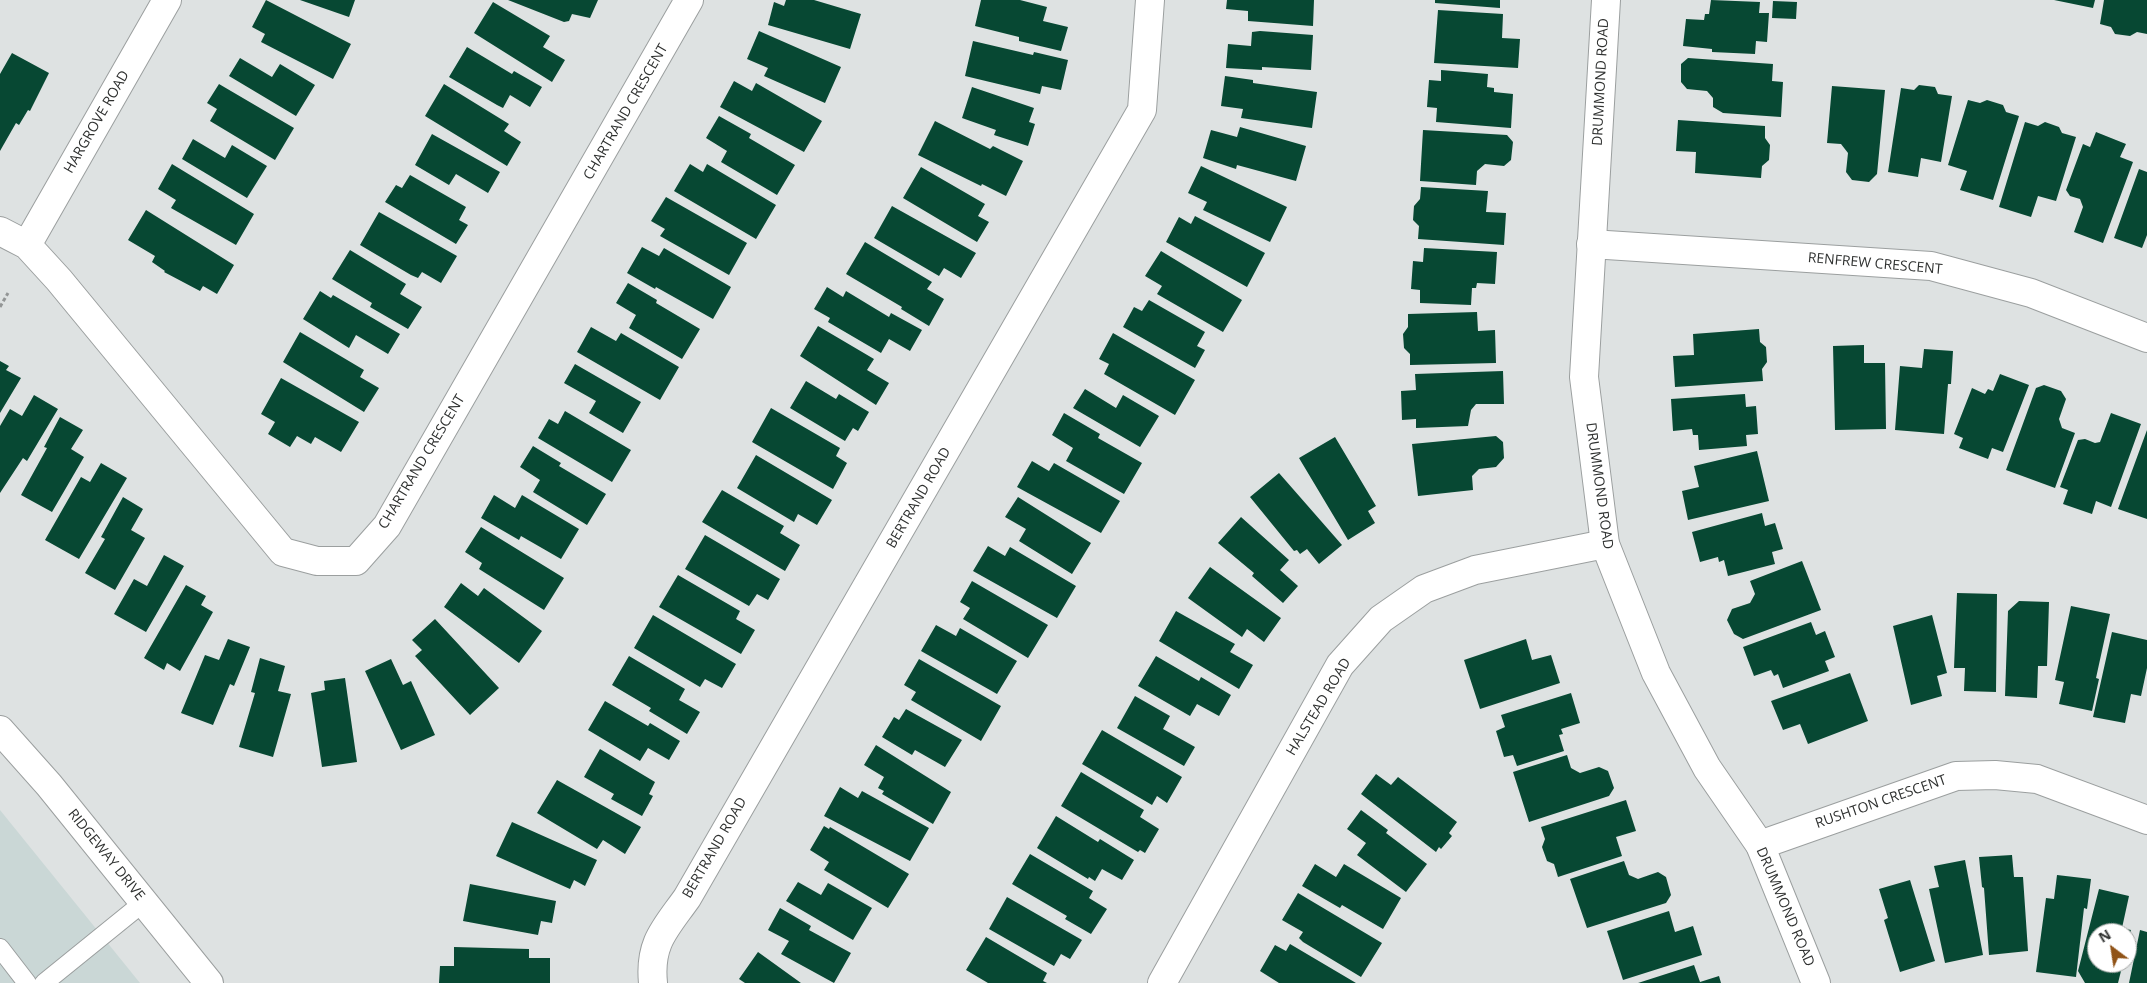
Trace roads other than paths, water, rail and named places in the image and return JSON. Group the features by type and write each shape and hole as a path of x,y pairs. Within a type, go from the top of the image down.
{"street":[{"name":"HARGROVE ROAD","path":"27,245 167,0"},
{"name":"CHARTRAND CRESCENT","path":"0,231 27,245 283,552 317,561 356,561 386,526 689,0"},
{"name":"BERTRAND ROAD","path":"653,983 651,963 659,937 687,898 1142,110 1150,0"},
{"name":"DRUMMOND ROAD","path":"1606,0 1584,378 1605,544 1656,673 1707,768 1760,844 1816,983"},
{"name":"RENFREW CRESCENT","path":"1591,244 1931,266 2031,293 2147,338"},
{"name":"HALSTEAD ROAD","path":"1162,983 1340,666 1381,619 1424,589 1475,570 1605,544"},
{"name":"RIDGEWAY DRIVE","path":"0,730 49,785 209,983"},
{"name":"RUSHTON CRESCENT","path":"1760,844 1956,776 1995,775 2037,779 2147,820"}],"lane":[{"path":"44,983 144,902"},
{"path":"0,948 27,983"}]}
